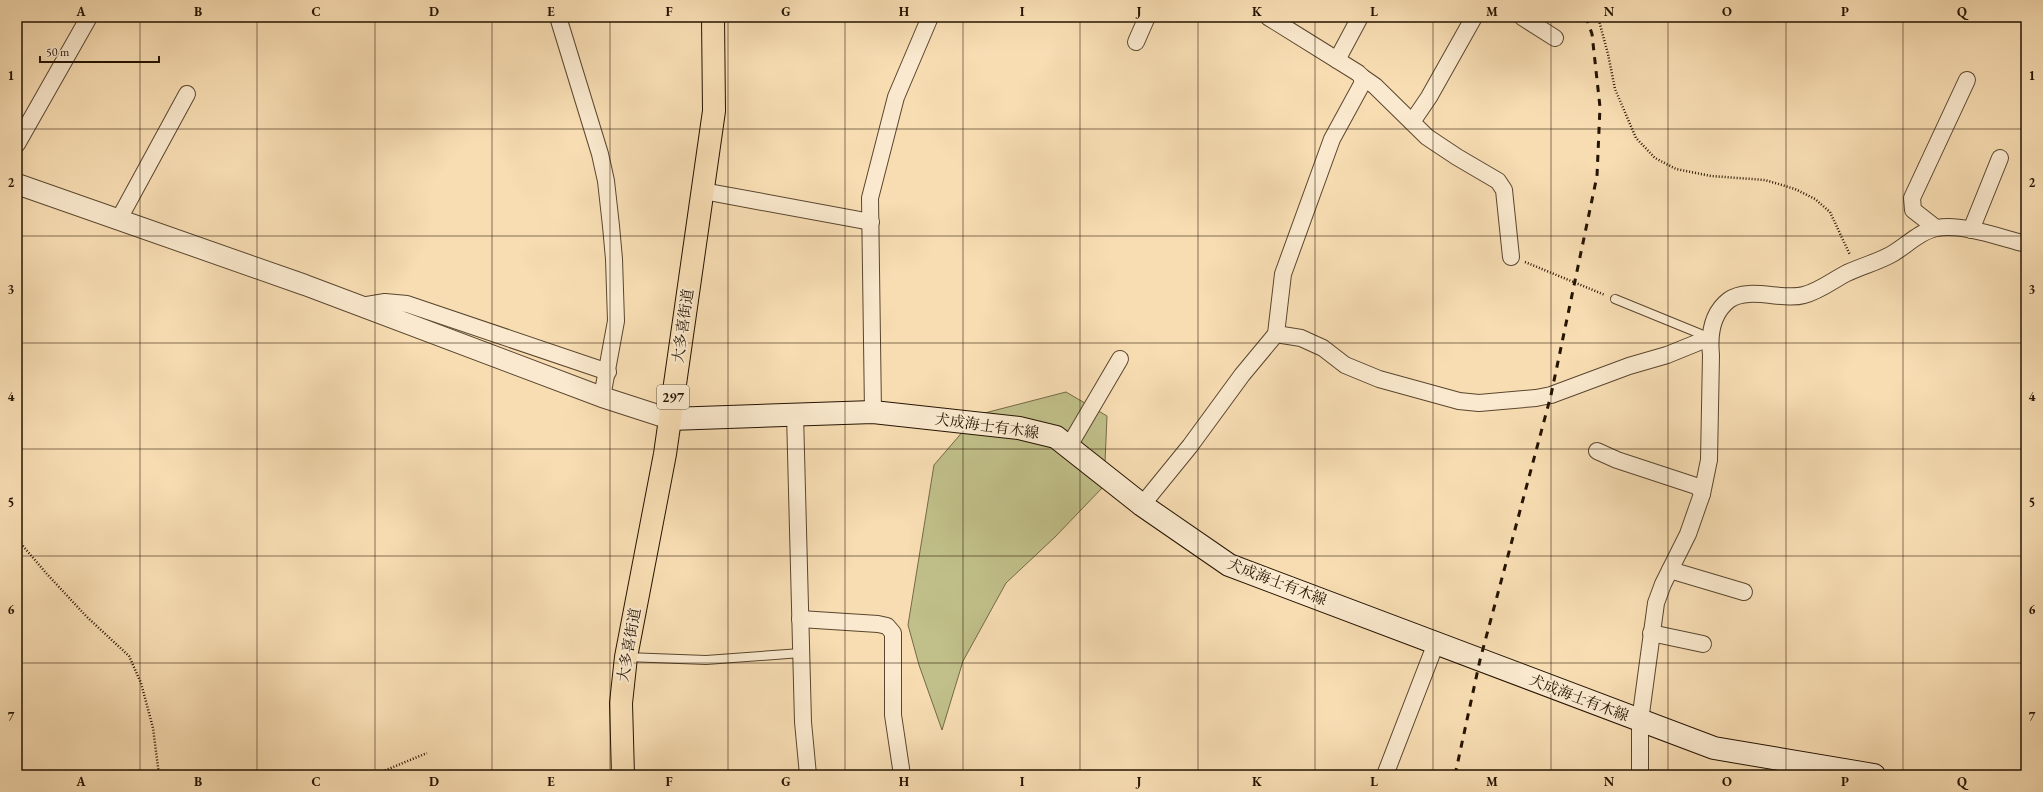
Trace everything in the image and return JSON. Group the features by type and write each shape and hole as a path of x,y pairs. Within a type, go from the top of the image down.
{"highway":[{"name":"大多喜街道","path":"623,775 621,703 626,657 659,488 714,111 714,17"}],"main road":[{"name":"犬成海士有木線","path":"670,419 873,412 1019,428 1056,437 1142,505 1229,565 1271,582 1357,612 1714,748 1874,775"}],"street":[{"path":"17,144 89,17"},
{"path":"558,17 600,154 606,182 614,259 616,321 608,372 602,397"},
{"path":"873,412 870,198 896,97 930,17"},
{"path":"1136,42 1147,17"},
{"path":"1268,17 1337,60 1375,86 1427,137 1498,181 1504,190 1511,257"},
{"path":"1337,60 1360,17"},
{"path":"1412,122 1429,97 1474,17"},
{"path":"1522,17 1555,38"},
{"path":"1142,505 1190,446 1242,375 1276,334 1283,274 1332,139 1357,95 1362,84 1362,77"},
{"path":"1936,228 1913,210 1912,198 1967,80"},
{"path":"119,220 187,94"},
{"path":"1971,230 2000,158"},
{"path":"17,184 361,306 602,397 670,419"},
{"path":"703,191 871,222"},
{"path":"1640,775 1640,721 1656,603 1688,534 1702,494 1709,460 1711,355 1709,338 1714,321 1724,306 1730,299 1755,294 1805,295 1857,269 1892,254 1924,233 1936,228 1971,230 2026,244"},
{"path":"361,306 385,302 407,304 608,372"},
{"path":"1276,334 1301,338 1323,348 1346,365 1378,379 1459,401 1479,403 1536,398 1552,395 1629,366 1667,355 1709,338"},
{"path":"1069,446 1120,359"},
{"path":"795,414 803,722 808,775"},
{"path":"1597,451 1617,460 1696,486 1701,490 1702,494"},
{"path":"1670,570 1744,592"},
{"path":"800,619 878,624 887,626 893,633 893,715 902,775"},
{"path":"1651,633 1703,644"},
{"path":"1385,775 1436,642"}],"lane":[{"path":"1614,299 1709,338"},
{"path":"626,657 706,660 801,653"}],"path":[{"path":"1598,17 1608,54 1614,89 1636,138 1655,158 1676,169 1711,176 1765,180 1795,189 1815,199 1830,212 1857,269"},
{"path":"1511,257 1614,299"},
{"path":"17,539 46,574 129,656 141,682 151,720 159,775"},
{"path":"374,775 427,753"}],"shaded area":[{"path":"1066,392 1107,416 1104,486 1055,537 1006,583 963,661 942,730 919,665 908,625 934,465 977,415"}],"railway":[{"path":"1455,775 1480,660 1551,395 1597,176 1600,107 1592,34 1586,17"}]}
